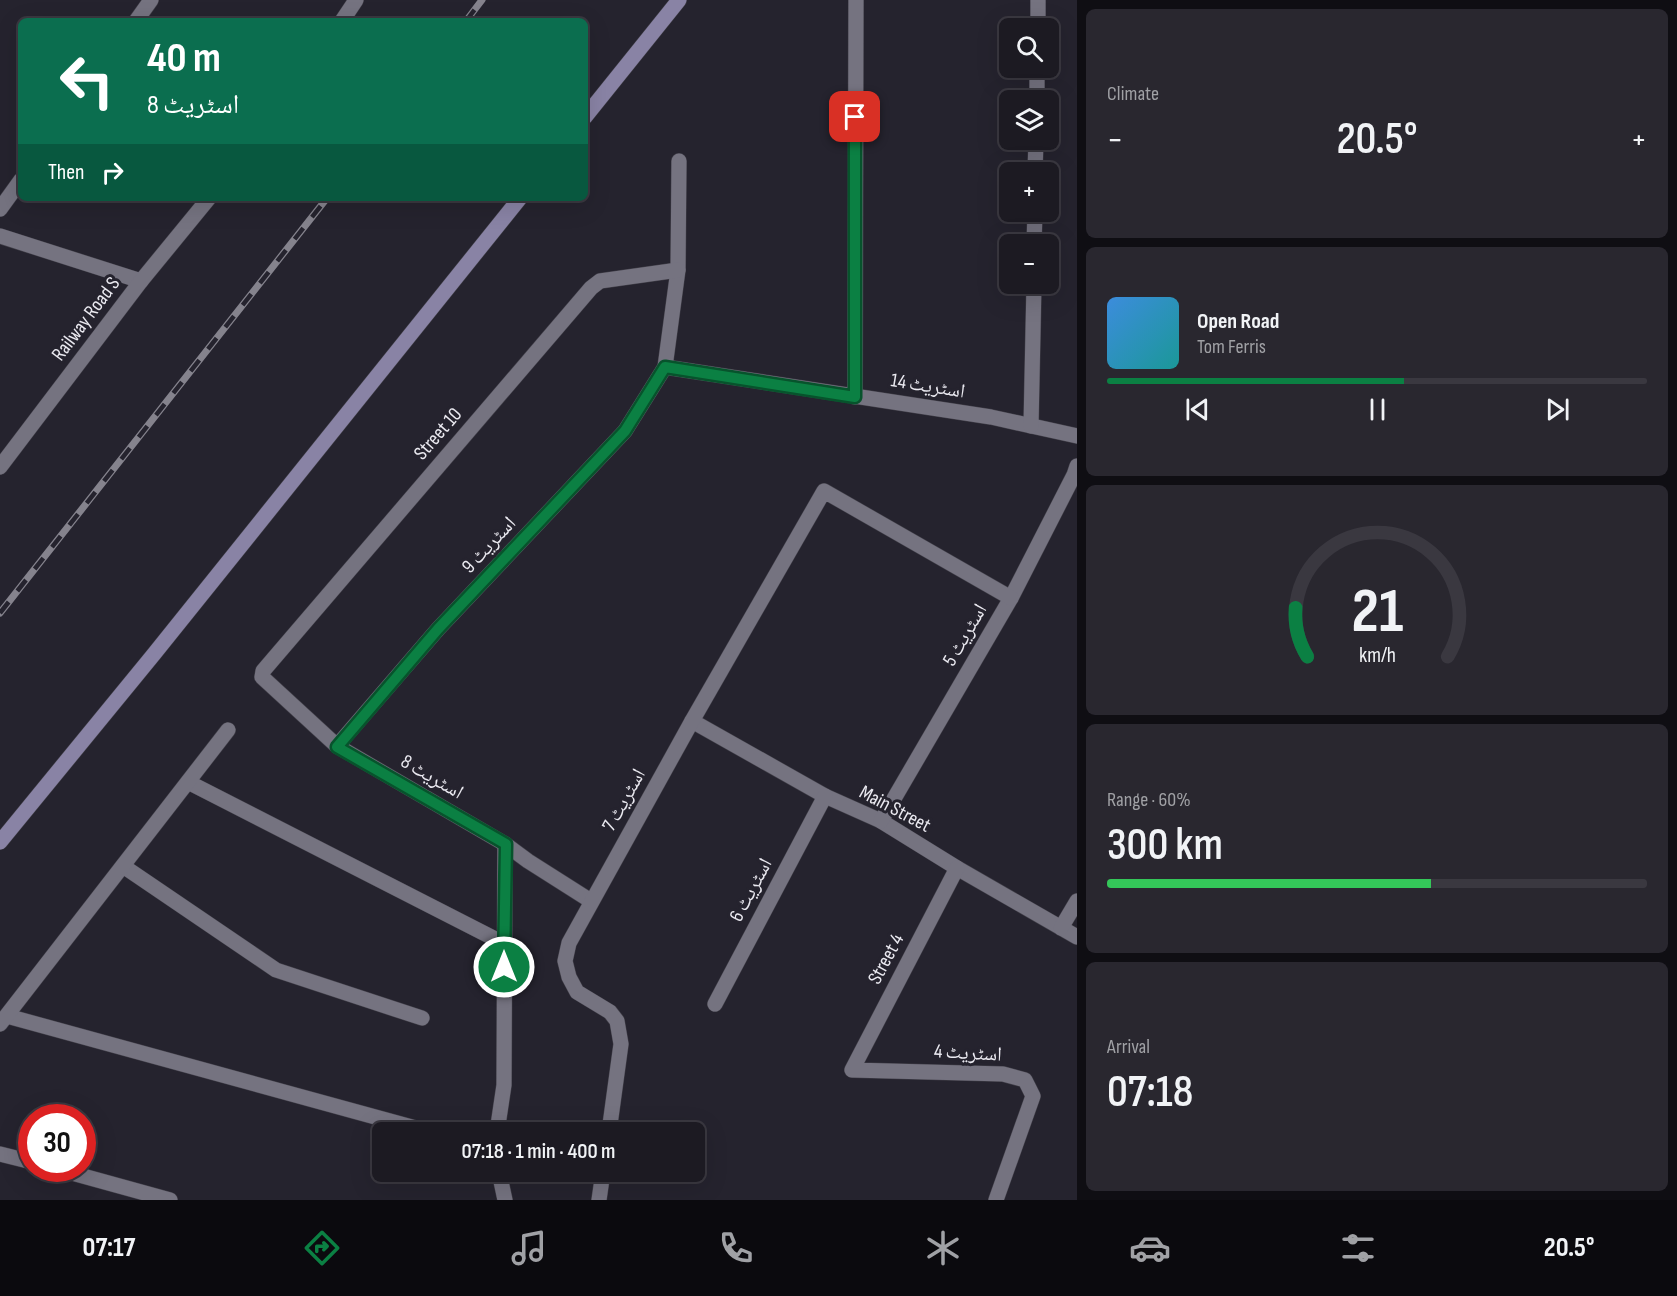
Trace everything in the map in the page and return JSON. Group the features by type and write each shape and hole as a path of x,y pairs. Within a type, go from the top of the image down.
{"street":[{"path":"138,18 151,0"},
{"path":"344,18 356,0"},
{"path":"588,113 679,0"},
{"path":"855,397 856,0"},
{"path":"1038,0 1038,18"},
{"path":"665,367 678,270 678,161"},
{"path":"0,209 18,184"},
{"name":"Railway Road S","path":"0,468 141,281 207,201"},
{"path":"0,842 518,201"},
{"path":"0,236 141,281"},
{"name":"Street 10","path":"262,678 263,671 591,288 600,281 678,270"},
{"path":"1031,426 1034,294"},
{"name":"اسٹریٹ 14","path":"665,367 991,417 1077,436"},
{"name":"اسٹریٹ 9","path":"337,747 438,629 625,431 665,367"},
{"name":"اسٹریٹ 5","path":"881,821 1011,598 1077,466"},
{"name":"اسٹریٹ 7","path":"610,1122 621,1044 620,1031 617,1021 610,1012 577,992 569,977 565,961 569,943 692,721 824,491 1011,598"},
{"name":"اسٹریٹ 8","path":"262,678 337,747 506,844 528,861 591,901"},
{"name":"Main Street","path":"692,721 825,796 881,821 1077,937"},
{"path":"228,730 3,1020 392,1122"},
{"path":"188,782 505,944"},
{"name":"اسٹریٹ 6","path":"715,1004 825,796"},
{"path":"498,1122 504,1084 506,844"},
{"path":"123,866 276,970 422,1018"},
{"name":"Street 4","path":"852,1070 957,868"},
{"path":"1061,928 1077,901"},
{"name":"اسٹریٹ 4","path":"852,1070 1002,1074 1025,1080 1033,1096 996,1200"},
{"path":"0,1154 18,1158"},
{"path":"96,1179 171,1200"},
{"path":"501,1182 505,1200"},
{"path":"599,1200 602,1182"}],"railway":[{"path":"468,18 482,0"},
{"path":"0,613 325,201"}],"route":[{"path":"504,967 506,844 337,747 438,629 625,431 665,367 855,397 855,117"}]}
